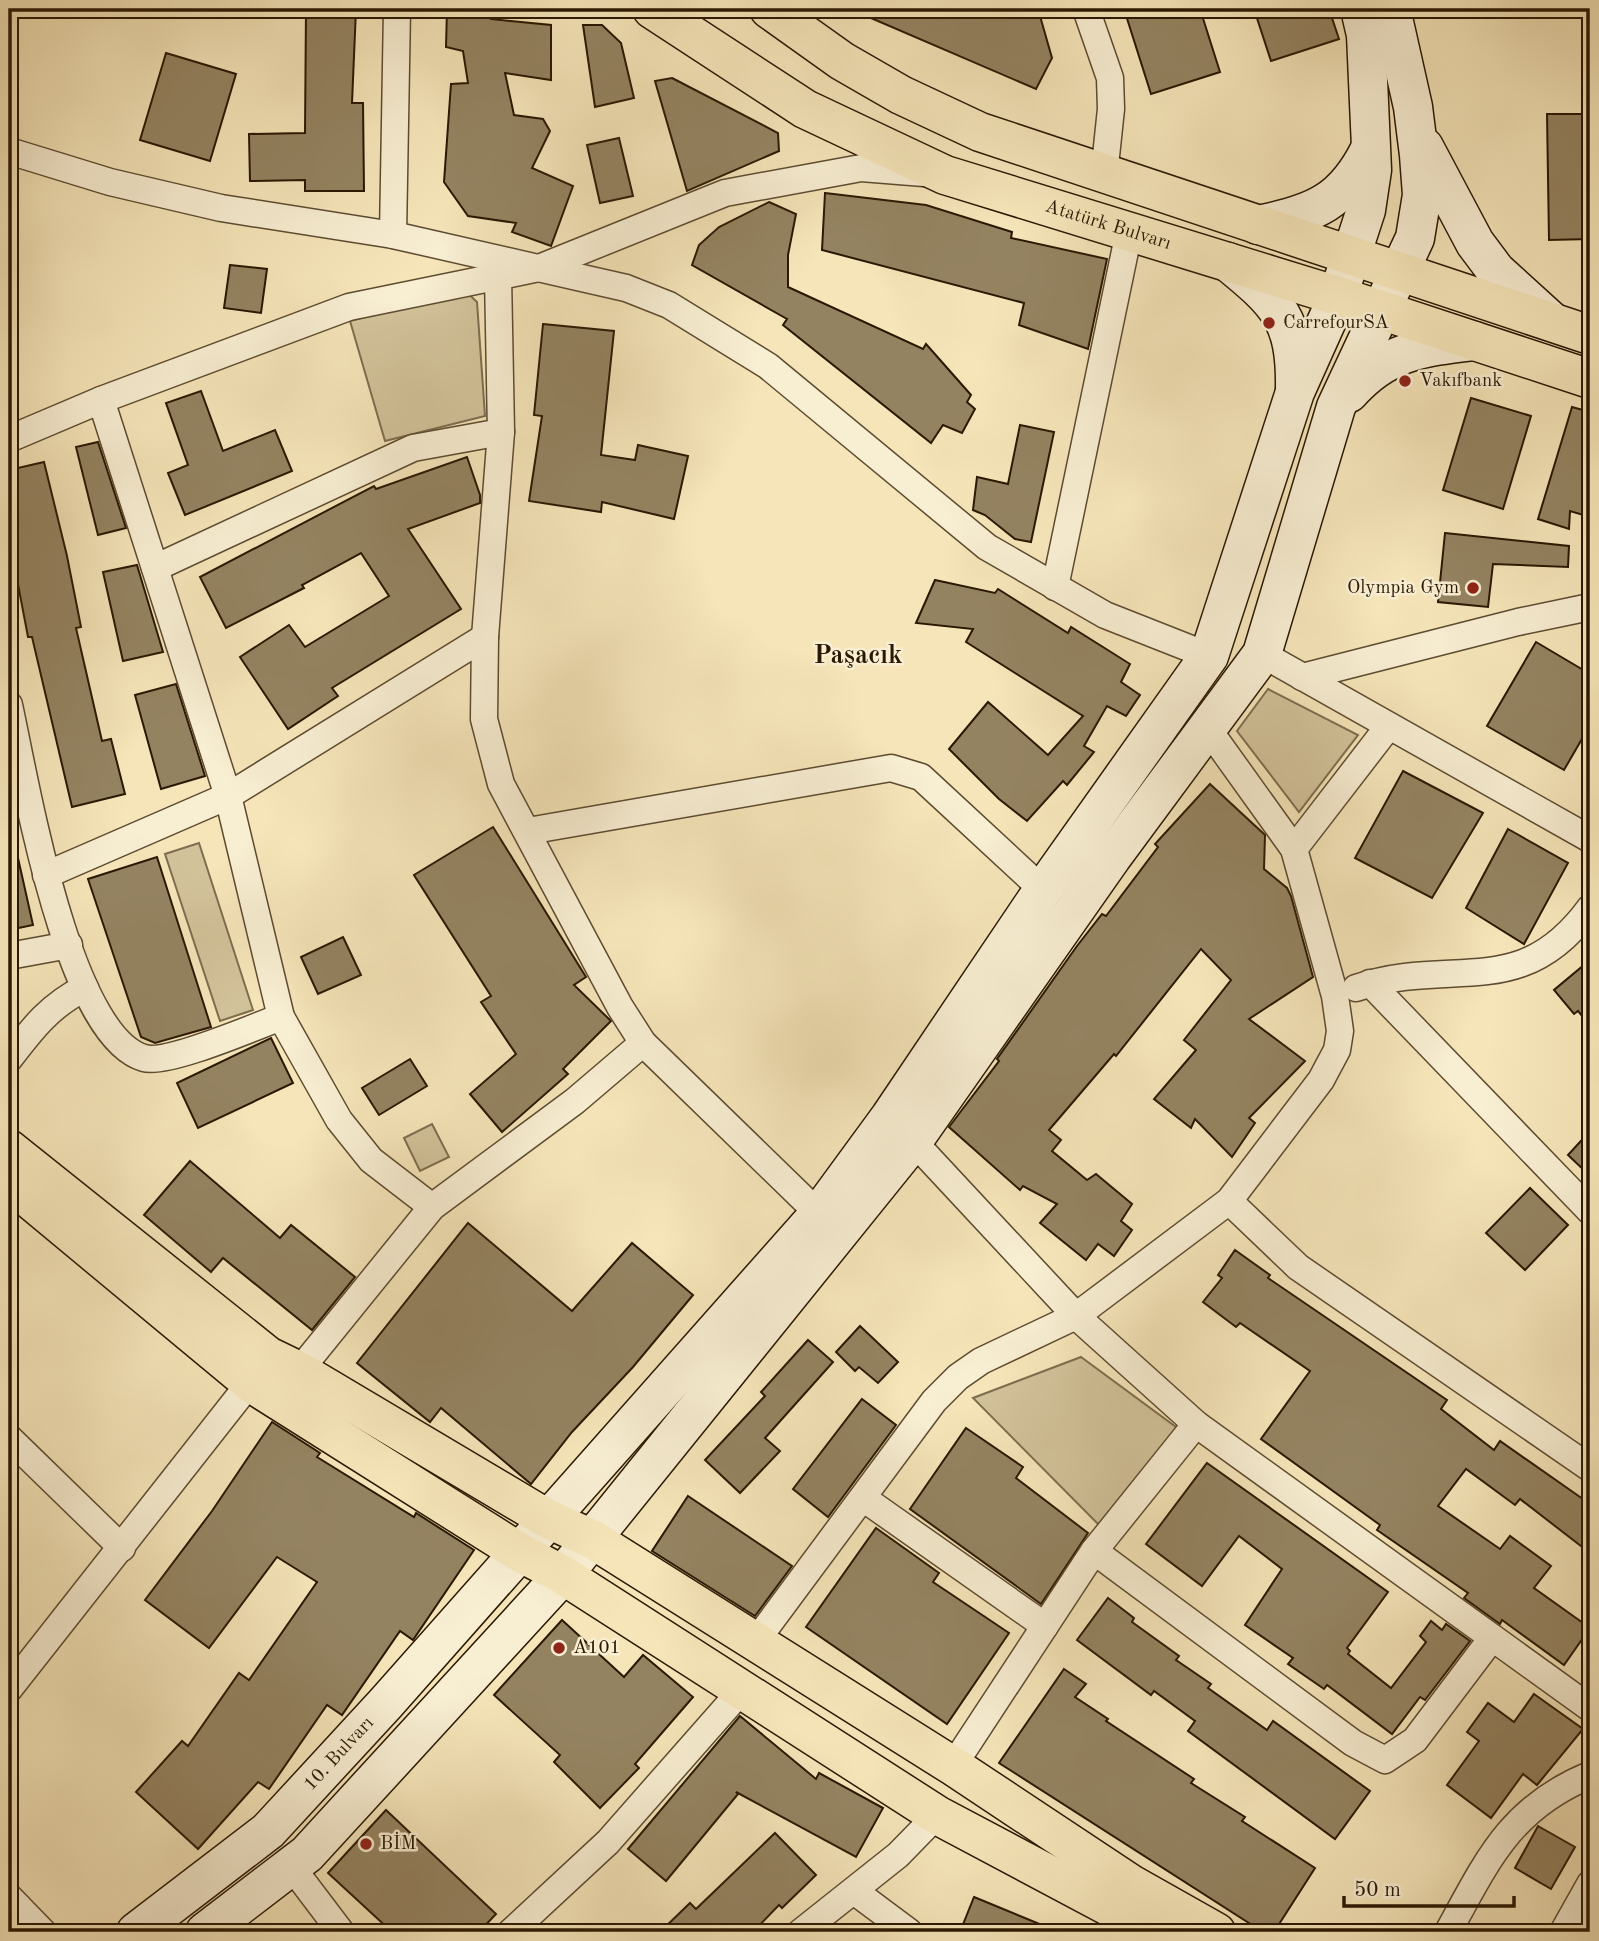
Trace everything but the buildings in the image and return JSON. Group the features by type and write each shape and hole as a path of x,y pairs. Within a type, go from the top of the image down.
{"main road":[{"name":"Atatürk Bulvarı","path":"652,9 805,109 945,175 1338,296 1590,379"},
{"path":"1295,392 1338,296 1366,210 1372,170 1366,35 1360,9"},
{"path":"205,1932 307,1854 563,1575 913,1141 1112,857 1262,654 1336,407 1402,273 1415,238 1422,195 1416,131 1391,9"},
{"path":"790,16 842,61 901,95 980,132 1590,334"},
{"path":"1416,131 1475,243 1496,271 1551,321"},
{"path":"1258,225 1298,217 1338,194 1356,177 1371,147"},
{"path":"1228,262 1274,302 1288,328 1296,353 1295,392"},
{"path":"1336,407 1360,380 1388,359 1419,348 1474,341"},
{"name":"10. Bulvarı","path":"136,1932 268,1831 729,1319 819,1213 890,1117 1043,890 1209,656 1295,392"},
{"path":"9,1149 273,1370 547,1518 592,1539 953,1766 1130,1884 1216,1932"},
{"path":"9,1181 273,1370 519,1552 563,1575 740,1692 937,1815 1157,1932"}],"street":[{"path":"393,235 397,9"},
{"path":"1086,9 1110,78 1111,109 1104,175"},
{"path":"9,151 110,182 221,208 393,235 626,288 669,305 714,330 768,366 988,547 1105,615 1209,656"},
{"path":"9,439 101,400 349,307 539,268 725,193 862,168 945,175"},
{"path":"1055,587 1129,232"},
{"path":"498,276 501,432 485,638 484,719 501,784 620,1007 643,1043 819,1213"},
{"path":"101,400 229,796 281,1017 340,1120 371,1160 432,1208"},
{"path":"155,568 413,448 501,432"},
{"path":"1302,677 1518,622 1590,607"},
{"path":"46,876 229,796 485,638"},
{"path":"1262,654 1590,839"},
{"path":"9,705 17,777 46,876 85,988 97,1015 120,1043 145,1058 170,1057 281,1017"},
{"path":"1294,849 1388,727"},
{"path":"756,1641 933,1401 958,1377 981,1361 1076,1316 1229,1201 1321,1080 1337,1050 1340,1031 1335,996 1294,849 1208,729"},
{"path":"527,831 891,768 921,777 1043,890"},
{"path":"1335,996 1370,983 1411,975 1508,970 1582,937 1590,908"},
{"path":"9,956 69,945"},
{"path":"1370,983 1590,1211"},
{"path":"9,1059 43,1014 63,998 85,988"},
{"path":"9,1688 122,1548 273,1370 432,1208 575,1101 643,1043"},
{"path":"913,1141 1076,1316 1196,1424 1590,1708"},
{"path":"1229,1201 1298,1267 1590,1468"},
{"path":"953,1766 1094,1551 1196,1424"},
{"path":"9,1438 122,1548"},
{"path":"863,1499 1045,1626"},
{"path":"1094,1551 1369,1755 1385,1760 1415,1740 1492,1638"},
{"path":"511,1932 608,1842 740,1692"},
{"path":"1448,1932 1489,1857 1516,1823 1559,1788 1590,1775"},
{"path":"801,1932 898,1856 937,1815"},
{"path":"291,1866 341,1932"},
{"path":"1563,1932 1590,1884"},
{"path":"854,1891 909,1932"},
{"path":"9,1897 43,1932"}],"shaded area":[{"path":"464,290 477,302 485,416 385,441 350,321"},
{"path":"1268,689 1358,735 1299,812 1237,731"},
{"path":"199,843 253,1010 220,1021 165,854"},
{"path":"432,1124 449,1157 420,1171 404,1138"},
{"path":"1081,1357 1180,1430 1101,1527 973,1398"}],"place":[{"name":"CarrefourSA","path":"1269,323"},
{"name":"Vakıfbank","path":"1405,381"},
{"name":"Olympia Gym","path":"1473,588"},
{"name":"A101","path":"559,1648"},
{"name":"BİM","path":"366,1844"}],"district":[{"name":"Paşacık","path":"858,656"}]}
